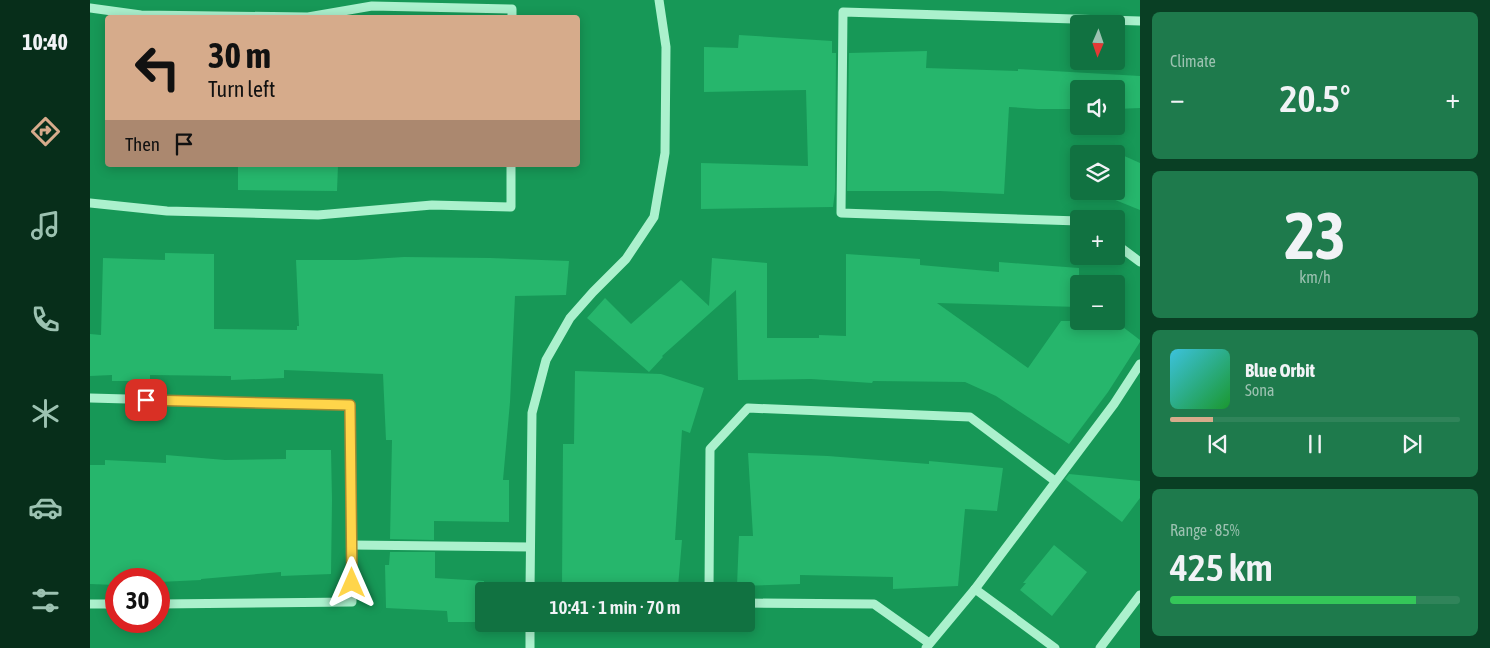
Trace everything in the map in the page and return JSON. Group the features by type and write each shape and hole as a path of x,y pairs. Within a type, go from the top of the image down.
{"street":[{"path":"530,582 532,413 546,360 570,318 626,259 654,218 664,153 666,47 659,0"},
{"path":"314,15 372,6 512,10 512,15"},
{"path":"90,8 141,15"},
{"path":"1070,221 841,213 843,12 1140,21"},
{"path":"90,202 167,211 318,215 432,205 511,207 511,167"},
{"path":"1125,251 1140,262"},
{"path":"755,603 874,604 927,646 975,589 1114,404 1140,364"},
{"path":"90,398 350,405 352,602 170,604"},
{"path":"709,582 710,449 748,408 970,417 1055,481"},
{"path":"352,545 530,547"},
{"path":"975,589 1055,648"},
{"path":"1100,648 1140,595"},
{"path":"90,604 105,604"},
{"path":"530,632 530,648"}],"building":[{"path":"739,35 832,41 832,53 836,53 835,191 833,207 701,209 701,163 808,166 806,90 704,92 704,47 738,48"},
{"path":"927,51 926,68 1018,71 1018,69 1140,76 1140,108 1125,109 1125,80 1070,80 1070,109 1009,107 1004,194 940,191 847,191 849,53"},
{"path":"1125,156 1140,163 1140,210 1115,200 1125,200"},
{"path":"238,167 338,167 337,191 238,190"},
{"path":"165,253 214,254 214,329 297,330 297,326 299,326 296,260 356,260 404,257 569,261 566,295 515,296 510,402 503,480 509,480 509,522 434,521 434,540 390,539 392,440 386,440 383,374 284,370 284,378 231,380 231,376 150,375 150,381 112,381 112,375 90,376 90,334 101,335 103,258 165,260"},
{"path":"846,254 920,259 920,265 999,272 999,262 1079,268 1079,275 1070,275 1070,307 937,303 1028,368 1061,321 1070,321 1070,330 1125,329 1140,342 1108,392 1069,444 996,396 965,382 873,381 872,383 811,379 738,380 736,290 662,356 649,372 587,318 605,298 631,324 681,280 709,306 712,258 767,263 767,338 819,338 819,335 846,336"},
{"path":"575,371 661,374 704,388 690,433 682,430 675,540 682,540 678,582 562,582 563,444 574,444"},
{"path":"286,450 331,450 331,574 281,576 281,572 170,581 170,568 105,568 105,585 90,584 90,465 105,465 105,460 166,463 166,455 225,460 286,459"},
{"path":"748,453 828,456 929,464 929,461 1003,468 997,511 965,509 958,586 893,589 893,577 800,575 800,584 755,585 755,582 737,582 739,536 753,536"},
{"path":"1069,474 1140,481 1140,498 1122,522 1065,479"},
{"path":"1054,545 1087,572 1052,616 1020,590 1026,583 1023,583"},
{"path":"390,552 435,552 435,578 484,581 475,582 475,622 448,622 447,611 386,608 385,565 389,565"}],"route":[{"path":"146,400 350,405 352,583"}]}
